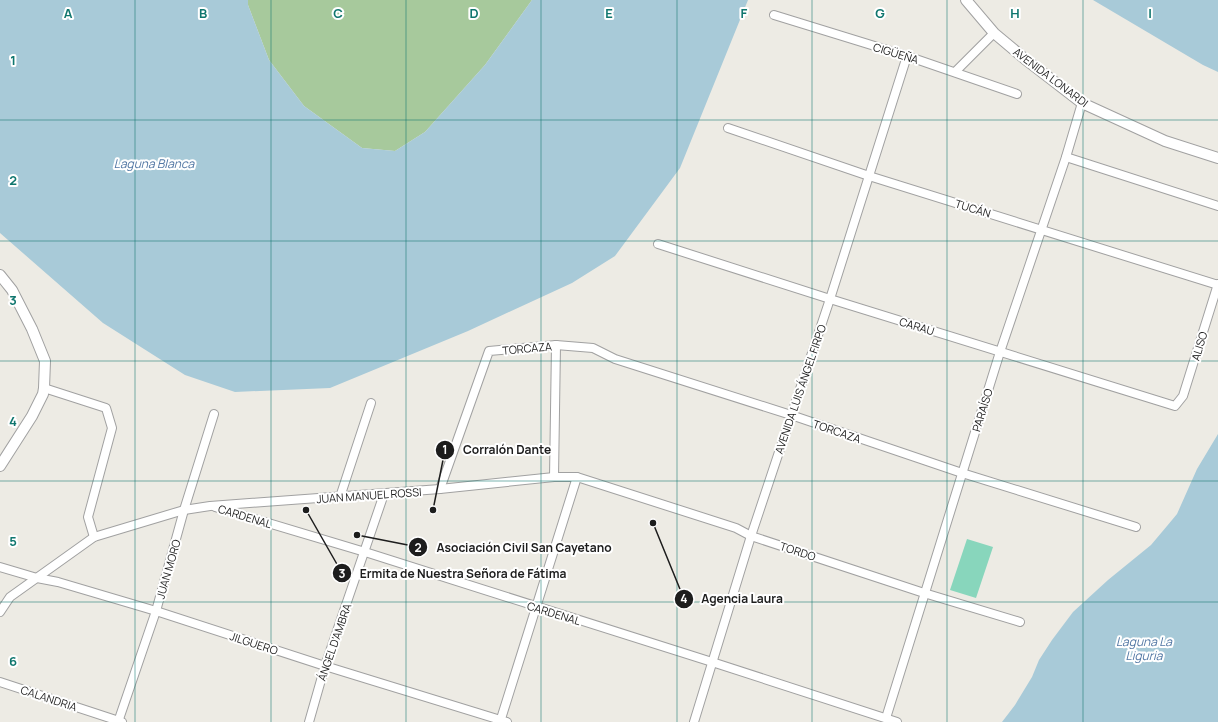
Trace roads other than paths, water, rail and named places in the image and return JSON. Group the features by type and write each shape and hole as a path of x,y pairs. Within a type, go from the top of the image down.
{"street":[{"name":"AVENIDA LONARDI","path":"966,0 994,33 1082,103 1165,141 1218,158"},
{"name":"CIGÜEÑA","path":"774,15 907,56 1017,94"},
{"path":"955,72 994,33"},
{"name":"AVENIDA LUIS ÁNGEL FIRPO","path":"694,722 751,536 830,299 907,56"},
{"name":"PARAÍSO","path":"886,718 1000,352 1042,230 1082,103"},
{"name":"TUCÁN","path":"728,128 869,176 1218,285"},
{"path":"1066,157 1218,206"},
{"name":"CARAU","path":"658,244 1176,406"},
{"path":"0,275 12,290 32,329 45,361 44,388 32,416 0,466"},
{"name":"ALISO","path":"1176,406 1183,396 1218,285"},
{"path":"554,477 556,345"},
{"name":"TORCAZA","path":"440,490 489,352 556,345 593,348 615,359 791,415 962,473 1136,527"},
{"path":"44,388 106,408 112,428 88,517 94,537"},
{"path":"340,497 371,403"},
{"name":"JUAN MORO","path":"120,722 156,611 184,510 214,414"},
{"name":"JUAN MANUEL ROSSI","path":"0,612 10,597 94,537 184,510 210,506 440,490 554,477 577,478"},
{"path":"502,721 577,478"},
{"name":"TORDO","path":"577,478 736,528 751,536 924,593 1020,622"},
{"name":"ÁNGEL D'AMBRA","path":"309,722 326,666 384,494"},
{"name":"CARDENAL","path":"210,506 365,552 897,722"},
{"name":"JILGUERO","path":"0,567 37,578 58,582 156,611 502,721"},
{"name":"CALANDRIA","path":"0,682 120,722"}],"water":[{"name":"Laguna Blanca","path":"0,0 248,0 248,5 269,60 304,106 362,148 395,151 425,132 485,65 532,0 748,0 680,168 615,256 572,283 468,331 330,388 235,392 185,375 103,323 0,233"},
{"path":"1093,0 1218,0 1218,72 1203,65"},
{"name":"Laguna La Liguria","path":"1218,434 1218,722 1002,722 1015,705 1032,677 1039,660 1073,612 1108,580 1151,545 1177,514 1197,469"}],"place":[{"name":"Ermita de Nuestra Señora de Fátima","path":"306,510"},
{"name":"Corralón Dante","path":"433,510"},
{"name":"Agencia Laura","path":"653,523"},
{"name":"Asociación Civil San Cayetano","path":"357,535"}]}
